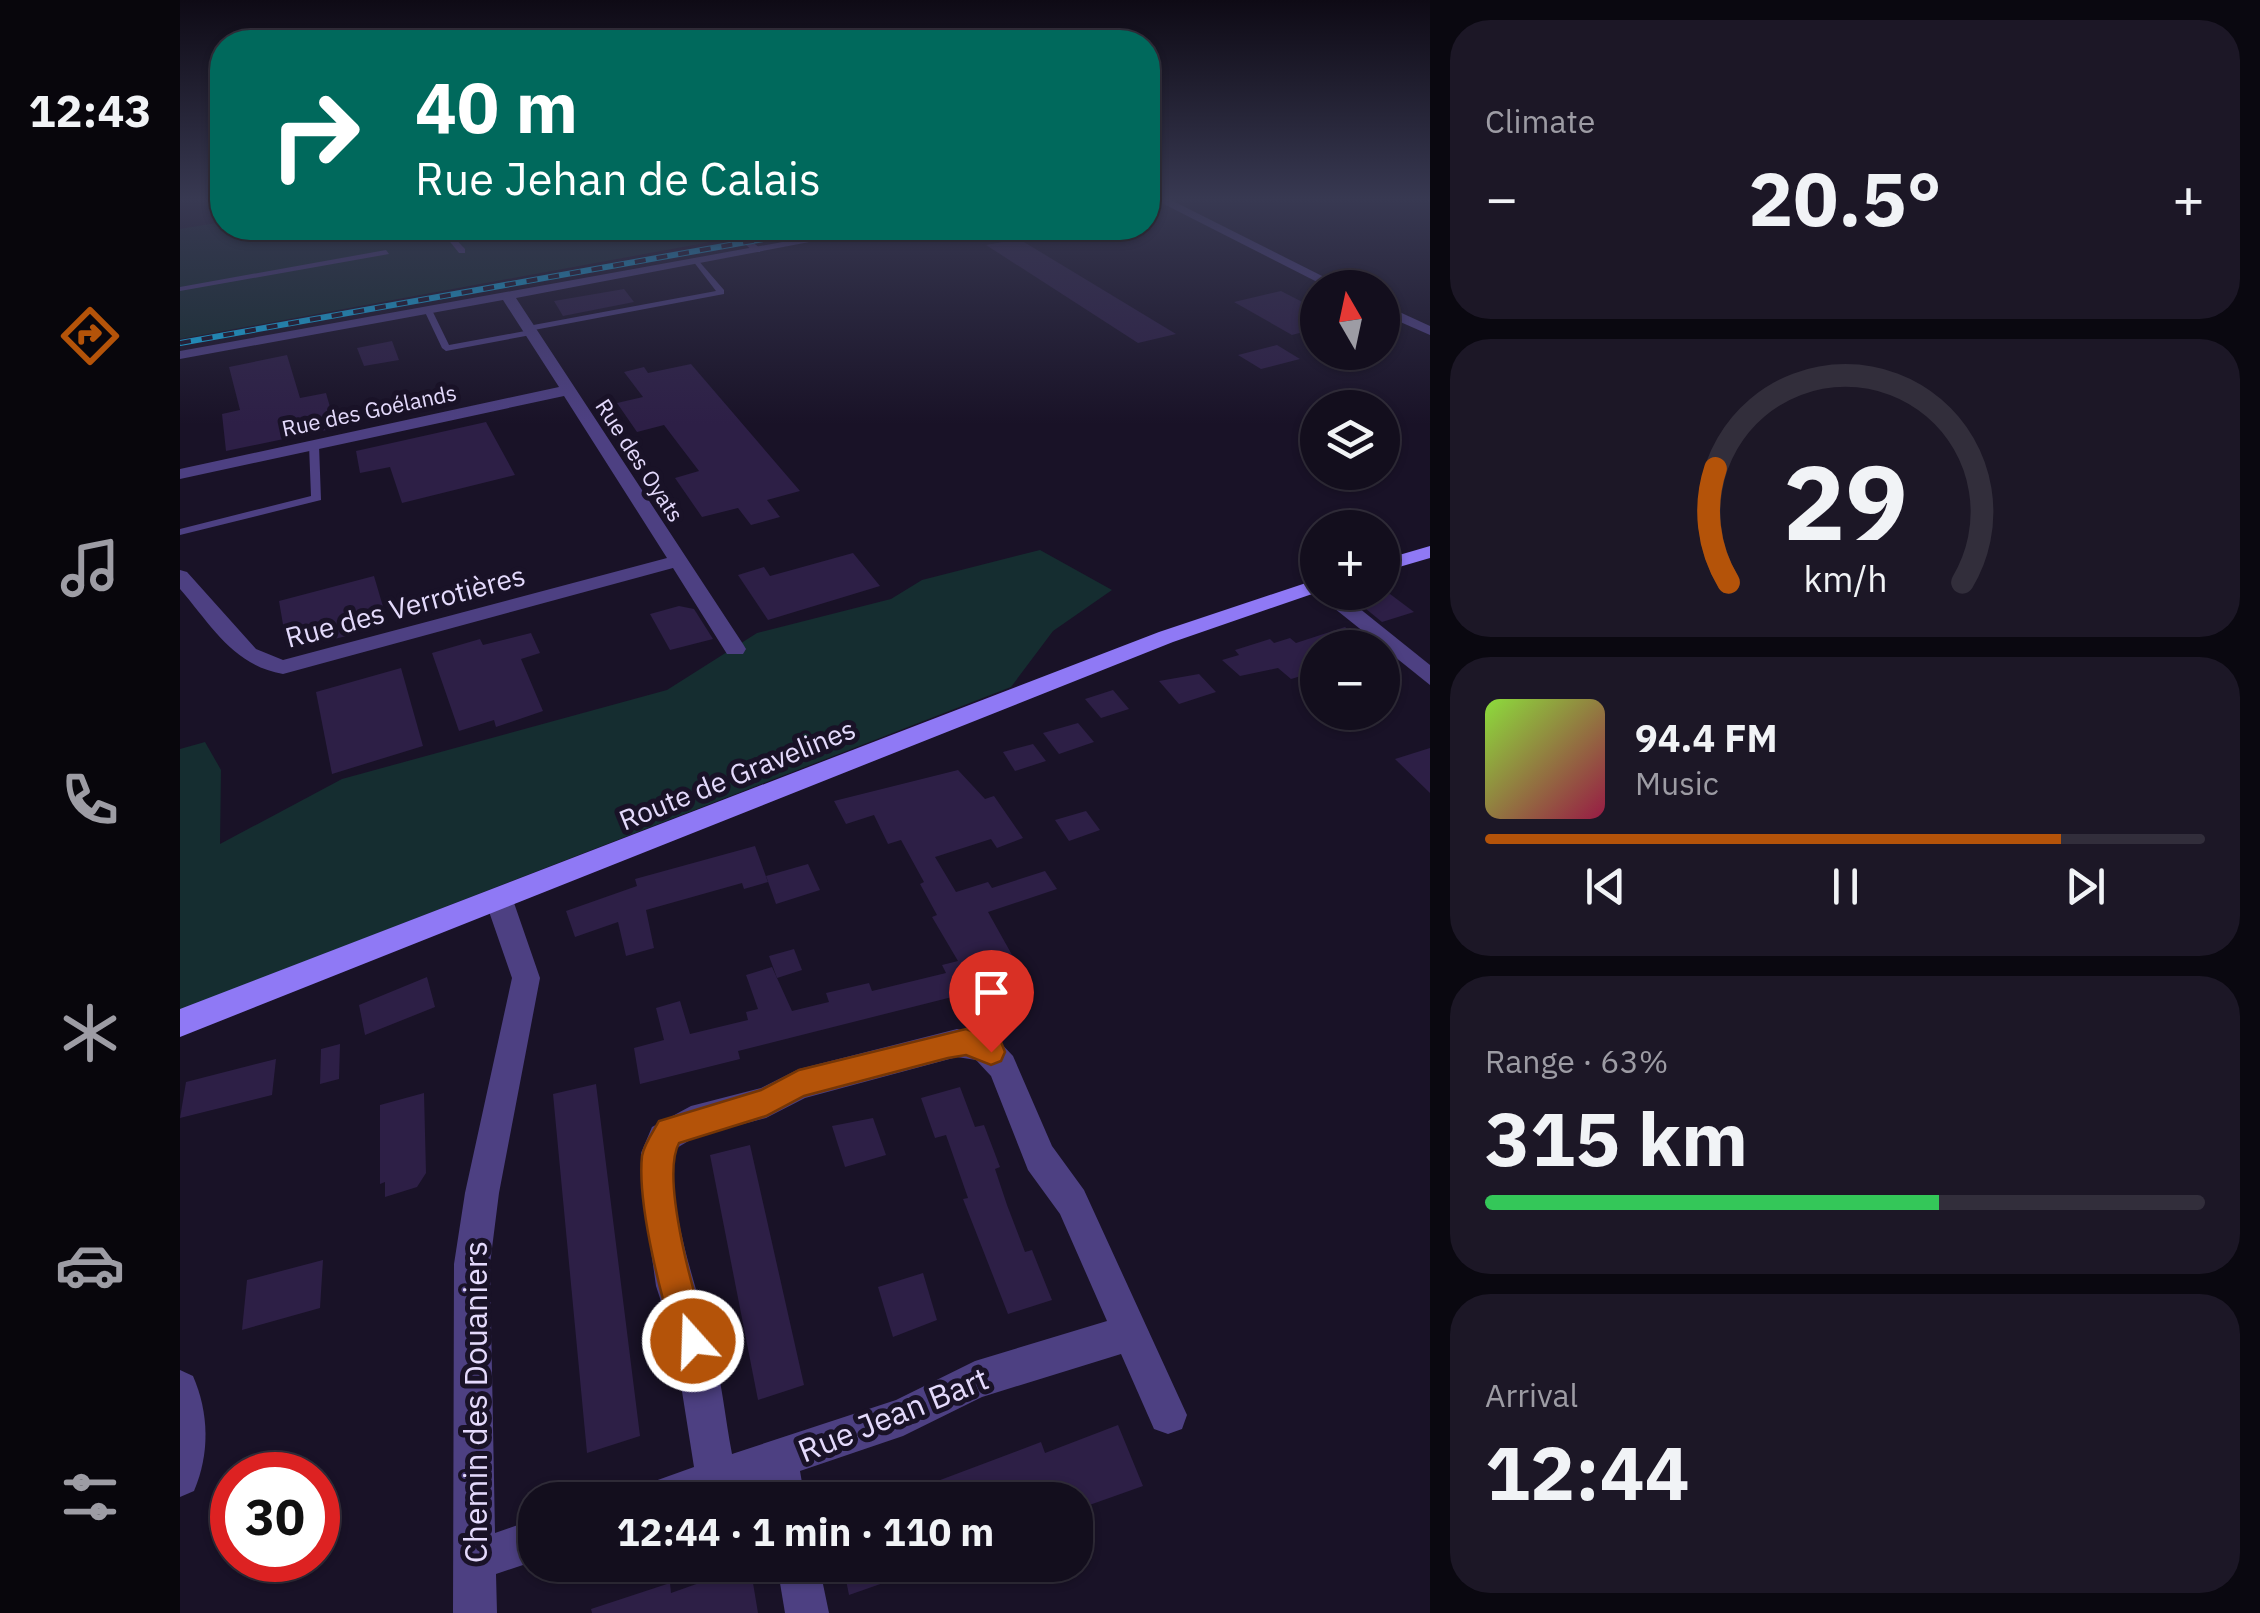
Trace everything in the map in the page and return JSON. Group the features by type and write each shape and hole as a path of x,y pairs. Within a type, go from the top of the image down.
{"main road":[{"path":"1400,561 1430,552"},
{"name":"Route de Gravelines","path":"180,1023 1166,636 1300,591"}],"street":[{"path":"180,355 628,273"},
{"name":"Rue des Oyats","path":"507,295 735,649"},
{"path":"1400,317 1430,331"},
{"name":"Rue des Goélands","path":"180,474 568,390"},
{"name":"Rue des Verrotières","path":"183,582 248,654 262,664 283,667 678,560"},
{"path":"1348,610 1430,677"},
{"name":"Chemin des Douaniers","path":"474,1613 472,1264 482,1193 525,991 524,966 500,900"},
{"path":"716,1480 693,1341 674,1286 656,1164 663,1138 691,1122 766,1102 799,1084 966,1042 984,1047 1002,1066 1040,1158 1068,1194 1168,1416"},
{"name":"Rue Jean Bart","path":"710,1482 903,1417 976,1380 1132,1332"},
{"path":"180,1388 188,1403 180,1477"},
{"path":"778,1460 782,1482"},
{"path":"474,1561 518,1546"},
{"path":"802,1582 808,1613"}],"lane":[{"path":"180,289 268,273"},
{"path":"428,310 446,348 721,292 707,273"},
{"path":"180,532 316,498 314,445"}],"green space":[{"path":"180,273 539,273 180,339"},
{"path":"1040,550 1112,590 1053,631 1011,687 180,1010 180,749 205,742 221,770 220,844 342,779 667,690 757,633 891,599 922,580"}],"building":[{"path":"1030,273 1076,273 1176,334 1138,343"},
{"path":"624,289 634,302 563,316 554,301"},
{"path":"1281,291 1300,301 1300,333 1292,335 1234,302"},
{"path":"392,341 399,360 364,366 357,348"},
{"path":"1277,345 1300,359 1261,369 1238,355"},
{"path":"287,355 300,398 326,393 336,428 226,451 222,414 240,410 229,367"},
{"path":"691,364 800,491 767,500 780,517 751,525 738,508 702,517 675,478 699,471 664,425 637,432 617,403 643,397 624,372 644,367 648,373"},
{"path":"486,422 515,475 402,503 390,467 360,473 356,451"},
{"path":"853,553 880,586 768,620 738,575 764,567 770,576"},
{"path":"374,576 384,610 346,620 351,635 330,640 327,625 285,636 279,601"},
{"path":"1400,602 1414,612 1382,622 1367,610 1400,610"},
{"path":"679,606 694,609 713,639 670,650 650,614"},
{"path":"531,633 540,653 521,659 543,711 496,727 494,720 459,731 432,653 480,639 483,645"},
{"path":"1290,638 1300,642 1300,676 1291,679 1278,668 1240,676 1222,660 1239,655 1235,650 1270,639 1274,643"},
{"path":"401,668 423,746 332,774 316,692"},
{"path":"1199,674 1216,692 1179,704 1159,681"},
{"path":"1113,690 1129,709 1101,718 1085,699"},
{"path":"1078,723 1094,742 1059,754 1043,733"},
{"path":"1033,744 1046,761 1015,771 1003,752"},
{"path":"1430,748 1430,793 1395,759"},
{"path":"958,770 985,799 994,796 1023,838 997,848 991,839 935,857 956,892 988,882 992,888 1045,871 1057,889 988,912 1016,962 962,979 968,993 738,1051 740,1059 640,1084 634,1048 664,1040 656,1008 680,1001 690,1034 748,1020 746,1012 758,1009 746,975 772,967 792,1011 829,1002 826,993 869,983 872,991 946,973 942,965 958,961 932,917 937,915 920,884 924,882 901,840 888,844 874,815 846,824 834,801"},
{"path":"1086,811 1100,830 1069,841 1055,820"},
{"path":"755,846 768,882 744,889 742,883 646,910 654,948 626,956 618,922 575,937 566,911 637,886 635,879"},
{"path":"808,864 820,890 776,904 766,876"},
{"path":"794,949 802,970 777,978 769,956"},
{"path":"427,977 435,1007 365,1035 359,1005"},
{"path":"340,1044 339,1079 320,1084 321,1049"},
{"path":"276,1059 272,1095 180,1118 186,1082"},
{"path":"596,1084 640,1436 587,1453 553,1094"},
{"path":"960,1087 975,1127 984,1125 1000,1167 995,1169 1025,1252 1032,1250 1052,1300 1008,1314 963,1199 968,1198 946,1135 935,1138 921,1098"},
{"path":"424,1093 426,1173 417,1187 385,1197 385,1182 380,1184 380,1105"},
{"path":"873,1118 886,1155 845,1167 832,1126"},
{"path":"750,1145 804,1385 758,1400 710,1155"},
{"path":"323,1260 320,1308 242,1330 247,1280"},
{"path":"923,1273 937,1320 893,1337 878,1287"},
{"path":"1118,1425 1143,1486 1093,1504 1093,1482 935,1482 1041,1442 1045,1453"},
{"path":"702,1582 753,1582 758,1613 592,1613 591,1609 670,1583 671,1593"},
{"path":"846,1582 886,1582 849,1595"}],"railway":[{"path":"180,343 571,273"}],"route":[{"path":"693,1341 677,1300 658,1180 657,1154 663,1138 691,1122 766,1102 799,1084 948,1045 966,1042 991,1052"}]}
